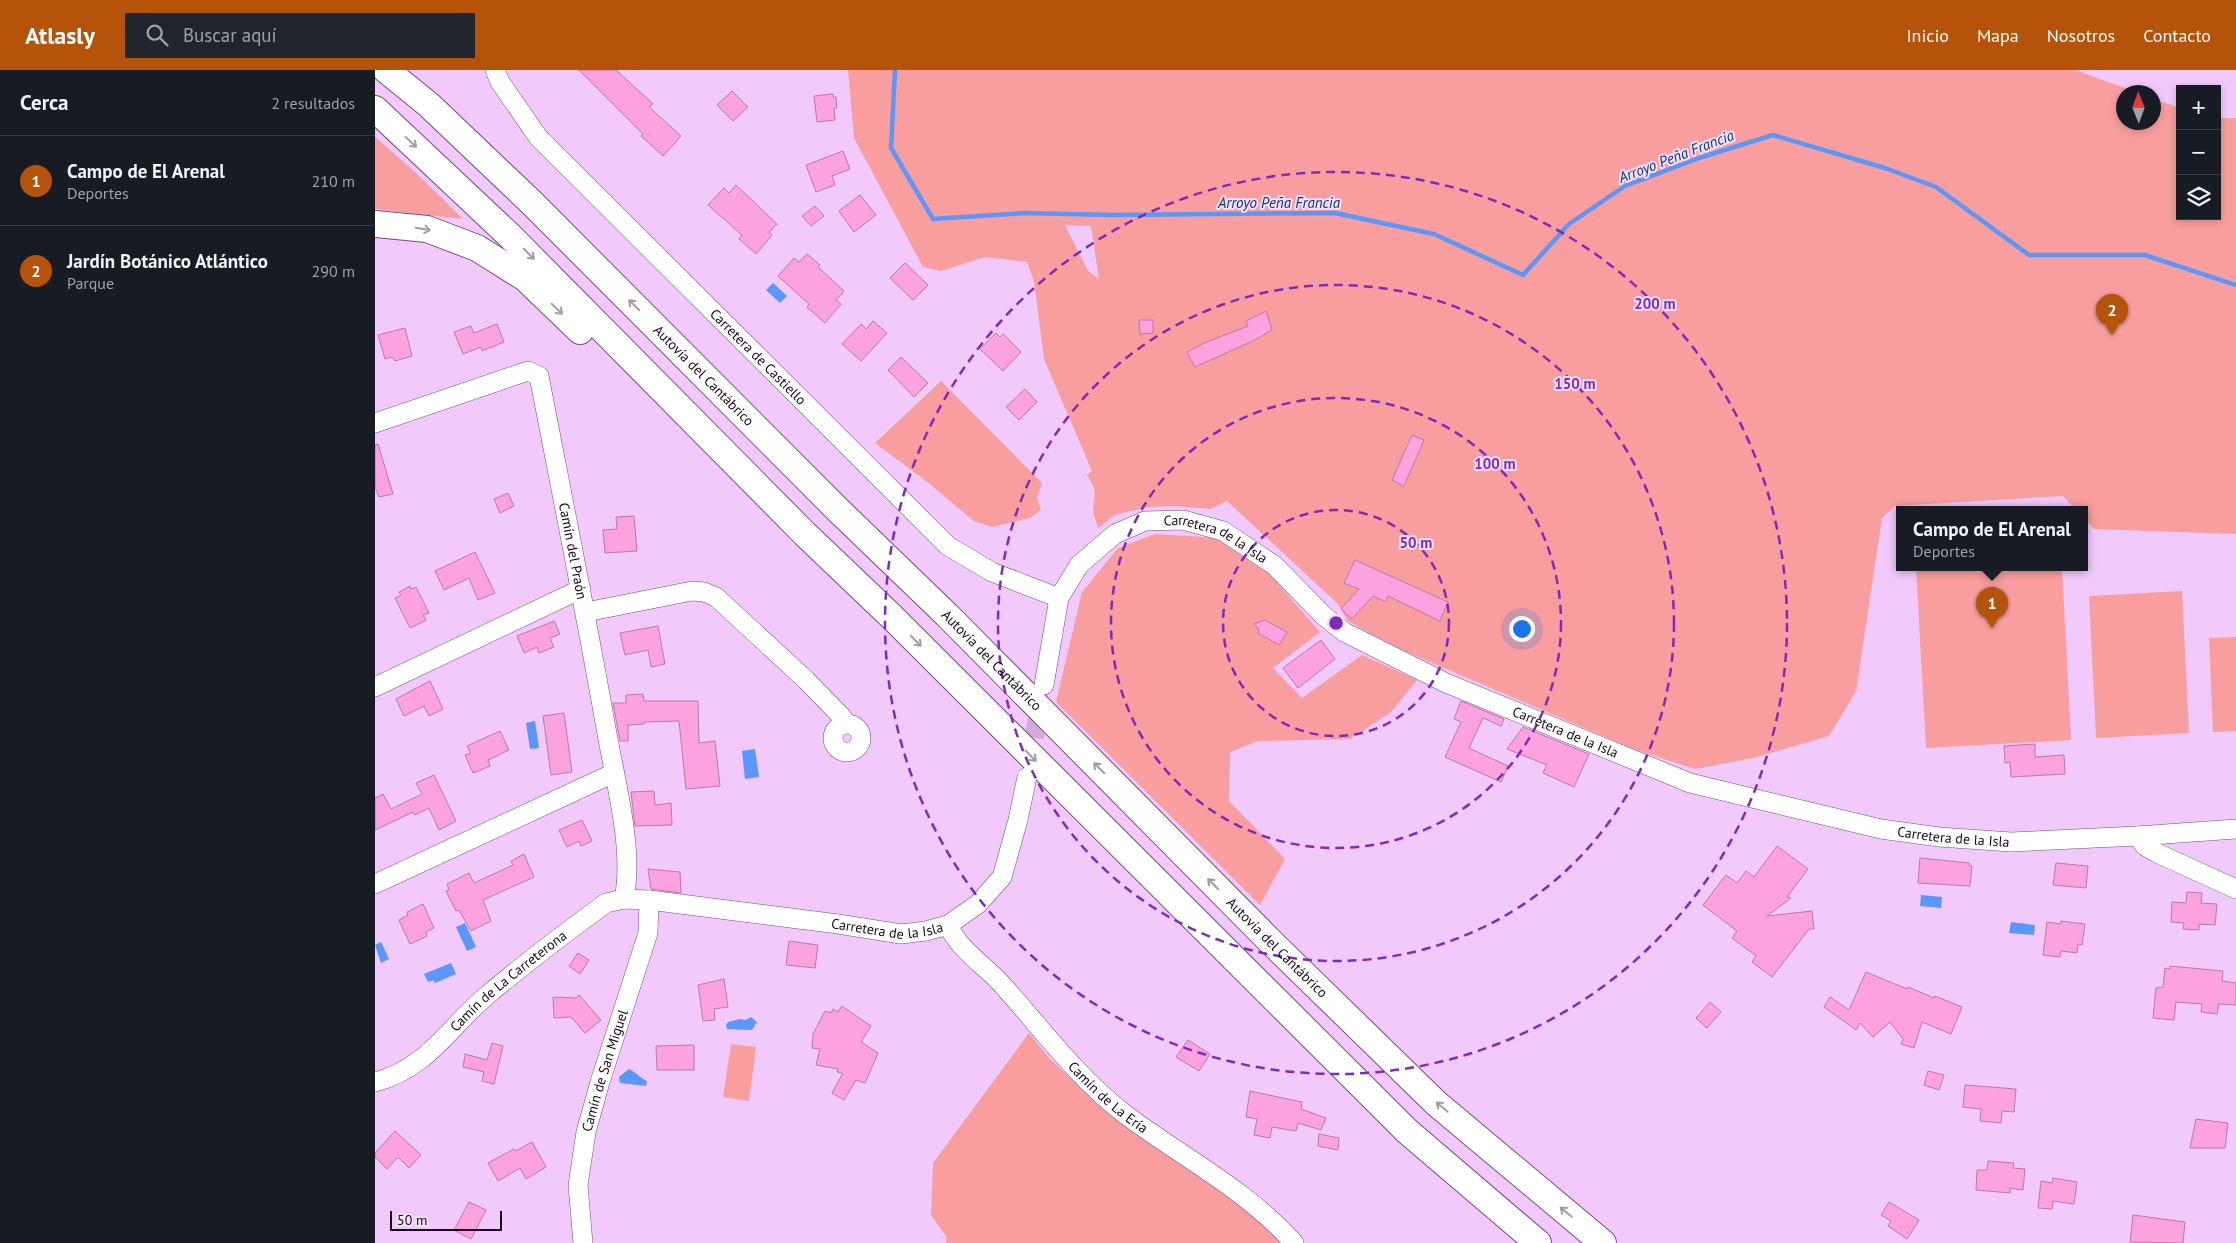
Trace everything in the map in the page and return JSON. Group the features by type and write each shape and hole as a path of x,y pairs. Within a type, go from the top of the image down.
{"highway":[{"name":"Autovía del Cantábrico","path":"386,70 429,105 533,204 836,508 955,622 1284,955 1436,1103 1603,1243"},
{"path":"405,70 437,96 533,204"},
{"path":"375,110 510,236 805,534 892,617 1407,1131 1538,1243"},
{"path":"375,224 427,229 477,248 525,278 798,540 892,617"}],"street":[{"name":"Carretera de Castiello","path":"495,70 500,82 538,137 948,546 992,572 1059,598"},
{"name":"Camín del Praón","path":"375,423 528,371 539,376 586,612 614,773 626,848 627,868 624,899"},
{"name":"Carretera de la Isla","path":"1044,685 1059,598 1079,565 1115,534 1145,521 1183,520 1223,531 1274,565 1324,616 1344,632 1447,683 1690,783 1881,829 1939,837 2011,842 2236,829"},
{"path":"375,687 581,589"},
{"path":"586,612 691,592 705,592 716,597 812,686 842,716 845,724"},
{"path":"375,884 614,773"},
{"name":"Carretera de la Isla","path":"649,900 901,934 926,932 949,925 978,904 1002,877 1018,820 1027,777"},
{"path":"2137,836 2145,846 2157,853 2236,889"},
{"name":"Camín de La Carreterona","path":"375,1082 387,1079 425,1057 468,1012 493,990 606,904 624,899 649,900"},
{"name":"Camín de San Miguel","path":"583,1243 579,1185 586,1132 600,1082 649,933 649,900"},
{"name":"Camín de La Ería","path":"949,925 955,940 964,950 981,962 1006,988 1052,1045 1092,1087 1126,1115 1242,1196 1280,1228 1294,1243"}],"shaded area":[{"path":"848,70 2075,70 2117,85 2116,130 2161,130 2161,101 2176,107 2176,220 2221,220 2221,118 2236,118 2236,534 2094,529 2088,522 2088,506 2072,506 2063,496 1895,506 1882,518 1856,691 1829,736 1753,758 1695,769 1636,750 1395,647 1348,621 1337,603 1227,501 1210,509 1175,506 1147,507 1115,515 1098,528 1093,511 1094,488 1087,475 1092,471 1044,359 1034,281 1027,262 985,257 941,271 923,267 854,138","holes":["1065,225 1091,226 1099,279 1088,271"]},
{"path":"375,137 415,172 463,219 375,209"},
{"path":"941,381 1042,483 1037,498 1041,510 1030,518 992,527 974,521 926,481 875,443"},
{"path":"1155,534 1218,538 1266,570 1320,632 1273,668 1302,698 1362,655 1417,680 1391,712 1350,739 1258,741 1230,752 1229,801 1285,859 1260,905 1056,702 1082,592 1118,548"},
{"path":"1916,571 2062,571 2071,740 1926,748"},
{"path":"2182,591 2189,733 2096,738 2089,596"},
{"path":"2236,637 2236,731 2213,732 2209,638"},
{"path":"1029,1033 1048,1057 1099,1105 1157,1148 1231,1197 1284,1243 946,1243 946,1236 931,1215 933,1163"},
{"path":"731,1044 756,1047 749,1101 723,1097"}],"water":[{"path":"773,283 787,296 780,303 766,290"},
{"path":"535,721 539,748 530,749 526,723"},
{"path":"755,749 759,777 745,779 742,751"},
{"path":"1921,895 1942,897 1941,908 1920,906"},
{"path":"2011,922 2035,925 2034,935 2009,933"},
{"path":"465,923 476,947 467,951 456,927"},
{"path":"381,942 389,959 381,963 375,945"},
{"path":"451,963 456,974 435,983 433,980 428,982 424,974"},
{"path":"751,1017 757,1022 752,1030 727,1029 726,1025 728,1022 740,1019 746,1020"},
{"path":"629,1069 647,1081 646,1086 620,1083 619,1077"}],"building":[{"path":"579,70 616,70 653,104 649,107 681,136 663,156 641,136 643,134"},
{"path":"732,91 748,107 733,121 717,105"},
{"path":"833,94 833,97 836,97 837,108 834,108 835,120 817,122 814,96"},
{"path":"843,151 850,169 832,176 835,185 816,192 806,165"},
{"path":"736,185 777,224 769,232 772,235 756,254 739,239 742,235 708,205 724,188 729,193"},
{"path":"860,195 876,215 854,232 839,211"},
{"path":"815,206 824,216 811,226 802,216"},
{"path":"807,254 844,291 836,300 841,304 825,323 807,307 809,304 778,276 794,258 799,262"},
{"path":"905,263 928,285 913,300 890,278"},
{"path":"1266,311 1272,330 1255,340 1195,367 1187,352 1204,343 1248,326 1246,321"},
{"path":"1139,320 1153,320 1153,333 1140,334"},
{"path":"873,321 887,333 861,361 842,344 861,324 866,329"},
{"path":"497,324 504,342 482,351 481,347 463,354 454,332 471,326 474,333"},
{"path":"405,328 412,356 395,361 393,357 385,359 378,335"},
{"path":"996,333 1000,337 1003,334 1021,352 1003,371 980,349"},
{"path":"901,357 928,383 914,397 888,370"},
{"path":"1025,389 1037,402 1019,420 1006,407"},
{"path":"1412,435 1424,440 1404,486 1392,480"},
{"path":"378,444 393,494 379,497 375,487 375,445"},
{"path":"508,493 514,506 500,513 494,499"},
{"path":"634,516 637,551 605,553 603,530 617,529 616,517"},
{"path":"475,552 495,593 478,600 469,578 444,590 435,571"},
{"path":"1355,560 1448,602 1440,621 1388,596 1386,602 1373,596 1352,619 1341,609 1359,589 1344,583"},
{"path":"410,586 411,589 416,587 429,613 423,615 426,620 410,628 395,598 401,595 399,592"},
{"path":"1265,620 1287,632 1279,645 1258,633 1259,630 1254,624"},
{"path":"554,621 560,634 550,638 554,647 539,653 537,647 524,653 517,636"},
{"path":"658,626 665,664 651,667 648,650 625,655 620,633"},
{"path":"1321,640 1335,659 1298,688 1283,668"},
{"path":"430,681 443,709 429,716 424,706 404,716 396,699"},
{"path":"643,694 644,701 698,701 699,743 715,741 720,786 686,789 679,721 644,722 644,724 628,725 628,741 620,741 613,703 626,703 626,695"},
{"path":"1461,701 1504,719 1501,726 1483,718 1469,748 1508,766 1501,782 1445,757 1461,722 1454,719"},
{"path":"564,713 572,772 551,775 543,716"},
{"path":"1523,727 1589,754 1574,787 1543,773 1547,765 1507,749"},
{"path":"500,731 509,750 488,760 490,766 473,773 465,755 471,753 467,746"},
{"path":"2035,744 2035,757 2064,755 2065,774 2011,777 2010,762 2005,763 2004,746"},
{"path":"434,775 456,821 439,830 429,808 415,815 413,812 375,830 375,798 383,794 391,809 422,794 416,783"},
{"path":"654,791 655,805 671,803 672,825 635,826 631,792"},
{"path":"582,820 592,841 581,846 579,841 567,847 559,830"},
{"path":"1777,846 1808,869 1787,897 1791,898 1767,916 1812,911 1814,929 1809,929 1772,977 1752,962 1756,956 1732,938 1737,931 1703,905 1726,875 1737,883 1746,871 1754,877"},
{"path":"524,854 534,877 483,900 491,921 471,931 459,910 456,911 446,891 449,890 447,884 469,873 474,883 513,865 511,861"},
{"path":"1920,858 1969,863 1969,866 1972,866 1970,886 1918,883"},
{"path":"2056,863 2088,866 2086,888 2053,885"},
{"path":"648,869 680,872 681,893 651,889"},
{"path":"2187,892 2202,893 2201,903 2217,904 2215,925 2199,924 2199,930 2183,929 2184,923 2171,922 2172,902 2186,903"},
{"path":"423,904 434,928 426,932 427,936 410,944 399,920 408,915 407,912"},
{"path":"2061,921 2085,924 2082,945 2078,944 2077,953 2061,951 2060,957 2043,955 2047,922 2061,924"},
{"path":"789,941 818,945 815,968 786,965"},
{"path":"578,953 589,960 580,974 569,966"},
{"path":"2170,966 2223,971 2222,981 2236,983 2236,1005 2219,1004 2217,1014 2201,1012 2202,1004 2176,1002 2174,1020 2153,1018 2156,988 2163,987 2165,968 2170,969"},
{"path":"1866,972 1907,989 1908,987 1962,1007 1951,1034 1922,1022 1914,1048 1901,1044 1903,1039 1890,1022 1873,1037 1860,1023 1856,1030 1824,1007 1830,997 1849,1010"},
{"path":"724,979 728,1007 714,1009 715,1020 703,1021 698,985"},
{"path":"579,995 601,1020 585,1033 571,1017 554,1018 553,997 576,998"},
{"path":"1710,1002 1721,1012 1707,1028 1696,1018"},
{"path":"842,1006 871,1026 861,1042 878,1053 865,1083 856,1080 844,1100 832,1093 843,1073 837,1072 838,1069 816,1065 820,1049 812,1048 813,1034 825,1011 831,1013 833,1009 838,1012"},
{"path":"1188,1040 1210,1054 1199,1071 1176,1057"},
{"path":"492,1043 503,1046 494,1084 482,1081 484,1072 463,1067 465,1054 487,1060"},
{"path":"694,1045 694,1070 657,1070 656,1046"},
{"path":"1928,1071 1944,1075 1939,1090 1924,1085"},
{"path":"1965,1085 2016,1089 2014,1112 2002,1111 2001,1123 1980,1121 1981,1109 1963,1107"},
{"path":"1250,1091 1302,1102 1301,1109 1326,1118 1321,1130 1298,1123 1296,1131 1272,1127 1270,1138 1254,1135 1257,1119 1246,1117"},
{"path":"2196,1119 2228,1123 2225,1148 2190,1148"},
{"path":"395,1131 421,1155 409,1168 398,1157 387,1169 375,1157 375,1153"},
{"path":"1319,1134 1339,1138 1338,1150 1318,1146"},
{"path":"532,1142 546,1167 526,1179 520,1168 498,1181 488,1163"},
{"path":"1988,1161 2014,1163 2013,1168 2025,1169 2023,1190 2010,1188 2010,1193 1976,1190 1977,1170 1987,1170"},
{"path":"2053,1178 2077,1182 2074,1204 2053,1201 2052,1209 2038,1208 2041,1181 2052,1183"},
{"path":"469,1202 486,1210 471,1239 454,1230"},
{"path":"1889,1202 1919,1220 1907,1239 1888,1226 1891,1221 1881,1215"},
{"path":"2133,1215 2185,1222 2183,1243 2130,1242"}],"waterway":[{"name":"Arroyo Peña Francia","path":"895,70 891,148 933,219 1024,213 1113,215 1335,213 1434,234 1523,275 1569,224 1625,186 1699,158 1773,135 1885,168 1936,187 2029,255 2145,255 2236,285"}],"tunnel":[{"path":"1029,765 1041,701"}],"place":[{"name":"Jardín Botánico Atlántico","path":"2112,335"},
{"name":"Campo de El Arenal","path":"1992,628"}]}
